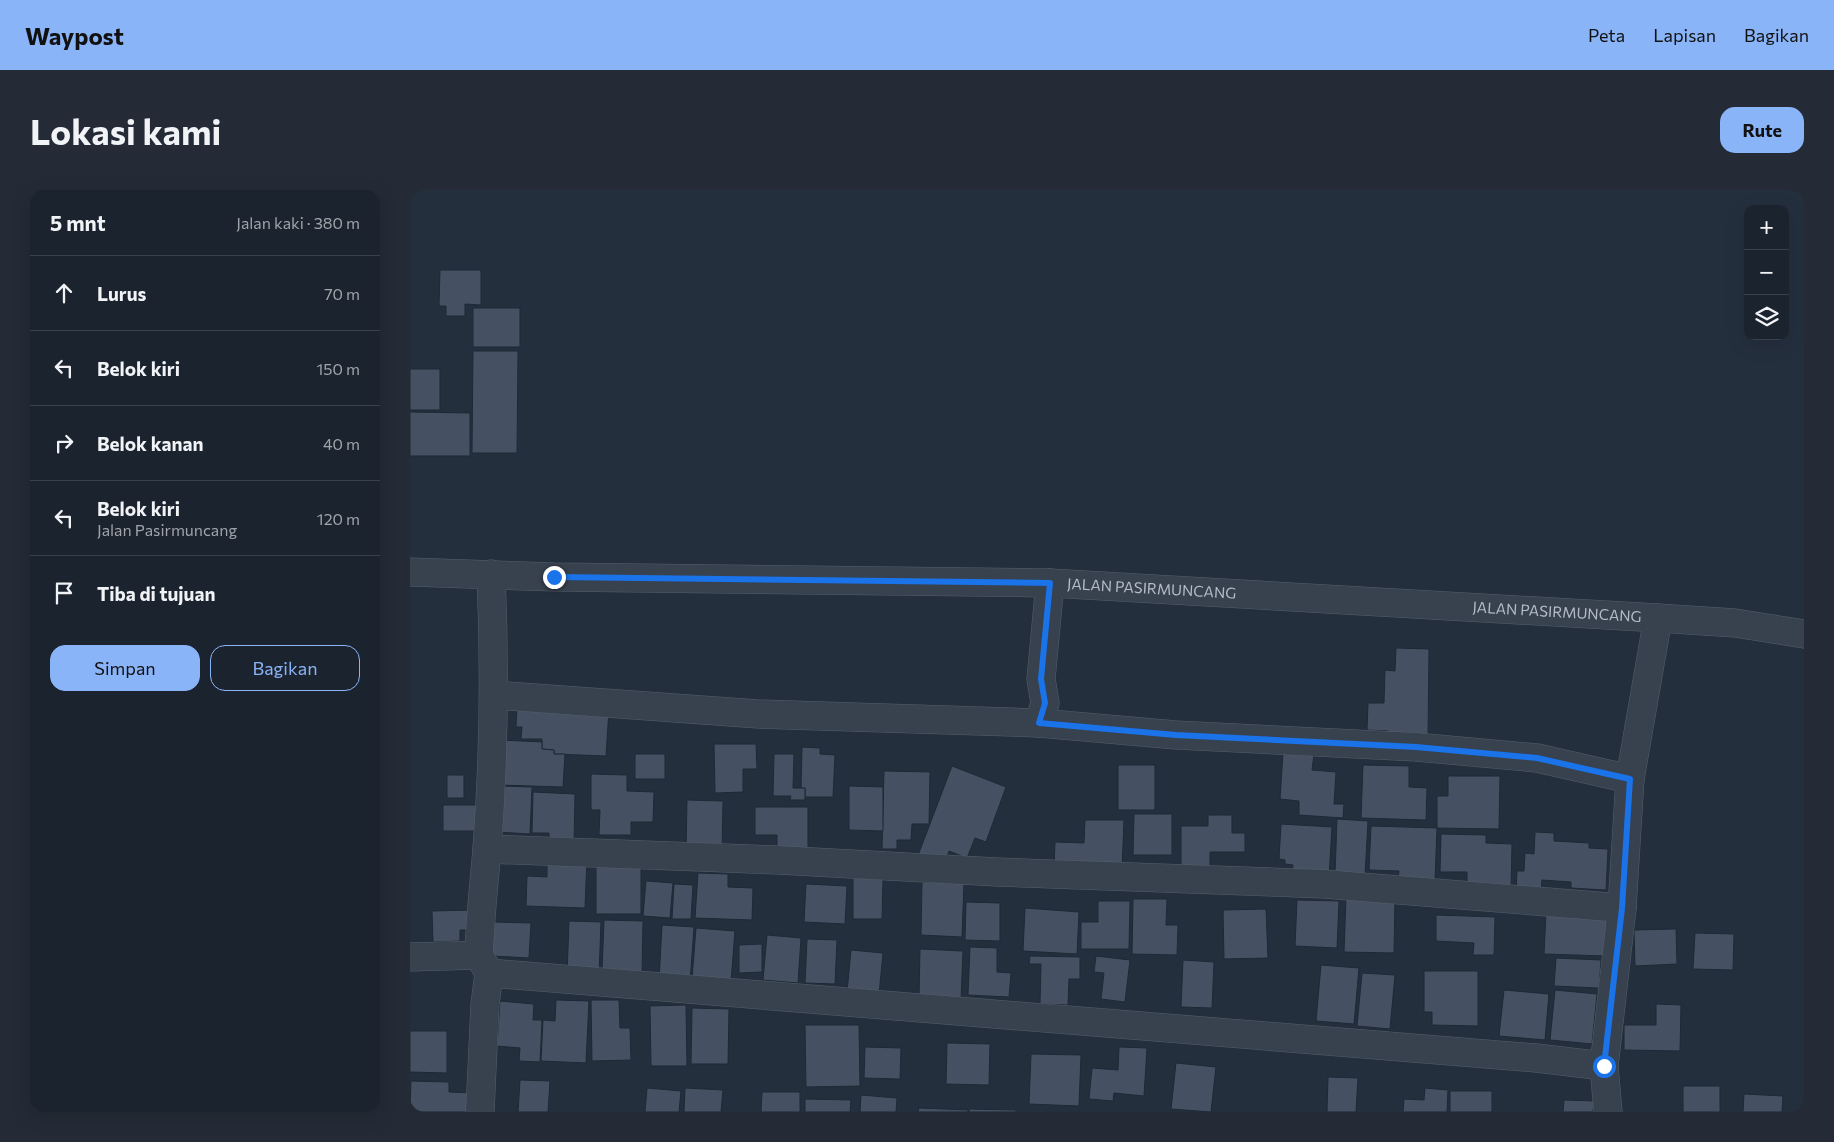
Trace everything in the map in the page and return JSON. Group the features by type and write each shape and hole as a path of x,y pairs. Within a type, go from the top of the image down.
{"street":[{"name":"JALAN PASIRMUNCANG","path":"410,572 554,577 1050,583 1735,623 1804,634"},
{"path":"480,1112 485,1004 481,895 487,849 494,696 491,574"},
{"path":"1039,723 1045,703 1041,679 1050,583"},
{"path":"1608,1112 1604,1066 1622,908 1630,779 1658,618"},
{"path":"494,696 758,714 1039,723 1176,735 1416,747 1528,757 1630,779"},
{"path":"487,849 778,860 997,872 1324,884 1622,908"},
{"path":"410,957 453,955 484,964 1536,1058 1604,1066"}],"building":[{"path":"440,270 481,270 481,305 465,304 465,316 446,316 446,306 439,306"},
{"path":"473,308 520,308 520,347 473,347"},
{"path":"473,351 518,351 517,453 472,453"},
{"path":"410,369 440,369 440,410 410,410"},
{"path":"410,412 470,413 470,456 410,456"},
{"path":"1396,648 1429,649 1428,738 1388,737 1388,731 1367,730 1368,703 1384,703 1385,670 1395,671"},
{"path":"517,706 609,710 606,756 554,754 554,750 542,749 542,739 521,739 522,727 516,727"},
{"path":"500,740 542,742 542,749 554,750 554,754 565,754 563,787 499,785"},
{"path":"714,744 756,744 757,769 743,769 743,792 715,793"},
{"path":"802,747 820,748 820,754 835,755 833,797 805,797 805,788 801,788"},
{"path":"1283,752 1314,754 1312,770 1336,772 1334,804 1344,804 1343,818 1299,815 1299,801 1280,799"},
{"path":"635,754 665,754 665,779 635,779"},
{"path":"774,754 794,754 793,788 805,788 805,800 790,800 791,796 773,796"},
{"path":"1118,765 1155,765 1155,810 1118,810"},
{"path":"1363,765 1409,766 1409,787 1427,788 1426,820 1361,818"},
{"path":"952,766 1006,787 986,842 975,838 967,858 949,851 943,868 917,858"},
{"path":"884,771 930,772 929,824 912,824 911,840 897,840 897,849 882,849"},
{"path":"591,774 627,775 627,791 654,792 653,822 631,822 631,835 599,835 600,810 591,810"},
{"path":"447,775 464,775 464,798 447,798"},
{"path":"1448,776 1500,776 1499,829 1437,828 1437,796 1448,796"},
{"path":"500,786 532,787 530,834 498,832"},
{"path":"849,786 883,787 883,831 849,830"},
{"path":"533,792 575,794 574,846 549,846 549,833 532,833"},
{"path":"687,800 723,801 722,854 686,853"},
{"path":"443,805 478,805 478,831 443,831"},
{"path":"755,807 808,807 808,850 777,850 777,835 755,835"},
{"path":"1134,814 1172,814 1172,855 1133,855"},
{"path":"1208,815 1232,815 1232,833 1245,833 1245,852 1210,852 1210,873 1181,873 1181,826 1208,826"},
{"path":"1337,819 1368,821 1365,876 1335,875"},
{"path":"1085,820 1124,820 1122,870 1054,868 1055,842 1084,843"},
{"path":"1281,824 1332,827 1329,878 1292,875 1293,865 1285,864 1285,860 1279,859"},
{"path":"1371,826 1437,828 1435,880 1398,879 1399,871 1369,870"},
{"path":"1535,832 1554,833 1554,841 1589,843 1589,848 1608,849 1606,890 1571,888 1571,882 1542,880 1541,894 1516,892 1517,871 1524,871 1525,853 1534,854"},
{"path":"1441,834 1486,835 1486,843 1512,844 1511,889 1467,889 1467,872 1440,872"},
{"path":"547,856 587,857 585,908 526,906 527,876 547,877"},
{"path":"596,864 641,864 641,914 596,914"},
{"path":"698,873 728,874 728,887 753,888 752,920 695,918"},
{"path":"853,878 883,879 882,919 853,919"},
{"path":"646,881 673,883 670,918 643,916"},
{"path":"922,882 964,883 962,937 921,935"},
{"path":"674,884 693,885 691,919 672,919"},
{"path":"806,884 847,886 845,924 804,922"},
{"path":"1346,897 1395,898 1394,953 1344,952"},
{"path":"1133,899 1167,899 1166,925 1178,925 1177,955 1132,954"},
{"path":"1297,900 1339,901 1337,948 1295,946"},
{"path":"1098,901 1130,901 1129,949 1081,949 1081,922 1098,922"},
{"path":"966,902 1000,903 1000,941 965,940"},
{"path":"1025,908 1079,912 1077,954 1023,951"},
{"path":"1266,909 1268,958 1224,959 1223,910"},
{"path":"473,910 473,930 460,930 460,941 433,942 432,911"},
{"path":"1546,913 1608,916 1606,956 1544,954"},
{"path":"1436,915 1495,917 1494,955 1473,955 1474,943 1436,941"},
{"path":"604,920 643,921 642,973 602,971"},
{"path":"569,921 601,922 599,976 567,975"},
{"path":"494,922 531,923 529,958 492,956"},
{"path":"662,925 694,927 690,983 659,981"},
{"path":"696,928 735,931 731,982 692,979"},
{"path":"1676,929 1677,964 1635,966 1634,930"},
{"path":"1695,933 1734,934 1733,970 1693,969"},
{"path":"767,935 801,938 798,983 763,980"},
{"path":"807,939 837,940 835,984 805,983"},
{"path":"762,944 762,972 739,973 739,945"},
{"path":"970,947 997,948 997,972 1011,973 1009,997 968,995"},
{"path":"920,949 963,951 961,1000 919,998"},
{"path":"851,950 883,953 879,995 847,992"},
{"path":"1030,956 1080,957 1080,979 1069,979 1068,1005 1040,1004 1041,964 1029,964"},
{"path":"1096,956 1130,960 1125,1002 1101,999 1104,973 1094,972"},
{"path":"1556,958 1601,960 1599,988 1554,986"},
{"path":"1183,960 1214,962 1212,1008 1181,1007"},
{"path":"1321,965 1359,968 1354,1024 1316,1021"},
{"path":"1424,971 1478,971 1478,1026 1432,1025 1432,1012 1424,1012"},
{"path":"1362,973 1395,975 1390,1029 1357,1026"},
{"path":"1504,990 1549,994 1545,1040 1499,1036"},
{"path":"1555,990 1597,994 1592,1044 1550,1040"},
{"path":"556,1000 589,1001 586,1063 541,1061 543,1020 555,1021"},
{"path":"591,1000 619,1000 620,1028 630,1028 631,1060 592,1061"},
{"path":"500,1001 534,1004 533,1020 542,1020 540,1062 519,1061 520,1048 497,1046"},
{"path":"1656,1004 1681,1005 1680,1051 1624,1050 1624,1025 1656,1025"},
{"path":"686,1005 687,1066 651,1066 650,1006"},
{"path":"692,1008 729,1009 728,1064 691,1064"},
{"path":"805,1025 859,1025 860,1086 806,1087"},
{"path":"410,1031 447,1031 447,1073 410,1072"},
{"path":"947,1043 990,1044 989,1085 946,1084"},
{"path":"865,1047 901,1048 900,1079 864,1078"},
{"path":"1119,1047 1147,1048 1144,1096 1114,1093 1113,1101 1089,1099 1092,1068 1118,1070"},
{"path":"1031,1054 1081,1055 1079,1106 1029,1104"},
{"path":"1176,1063 1216,1067 1211,1112 1171,1109"},
{"path":"1328,1077 1358,1078 1356,1112 1327,1112"},
{"path":"520,1080 550,1081 548,1112 518,1112"},
{"path":"411,1081 449,1082 449,1092 473,1093 472,1112 410,1112"},
{"path":"1683,1086 1720,1086 1720,1112 1683,1112"},
{"path":"647,1088 681,1091 679,1112 645,1112"},
{"path":"685,1088 723,1090 721,1112 684,1112"},
{"path":"1425,1088 1448,1090 1447,1112 1403,1112 1404,1099 1424,1100"},
{"path":"1450,1091 1492,1091 1492,1112 1450,1112"},
{"path":"762,1092 800,1092 800,1112 761,1112"},
{"path":"1744,1094 1783,1096 1782,1112 1743,1112"},
{"path":"861,1095 897,1098 896,1112 860,1112"},
{"path":"805,1099 851,1100 850,1112 805,1112"},
{"path":"1564,1100 1594,1101 1593,1112 1563,1112"},
{"path":"919,1108 968,1110 968,1112 918,1112"},
{"path":"969,1109 1016,1110 1016,1112 969,1112"}],"route":[{"path":"554,577 1050,583 1041,679 1045,703 1039,723 1176,735 1416,747 1537,758 1630,779 1622,908 1604,1066"}]}
